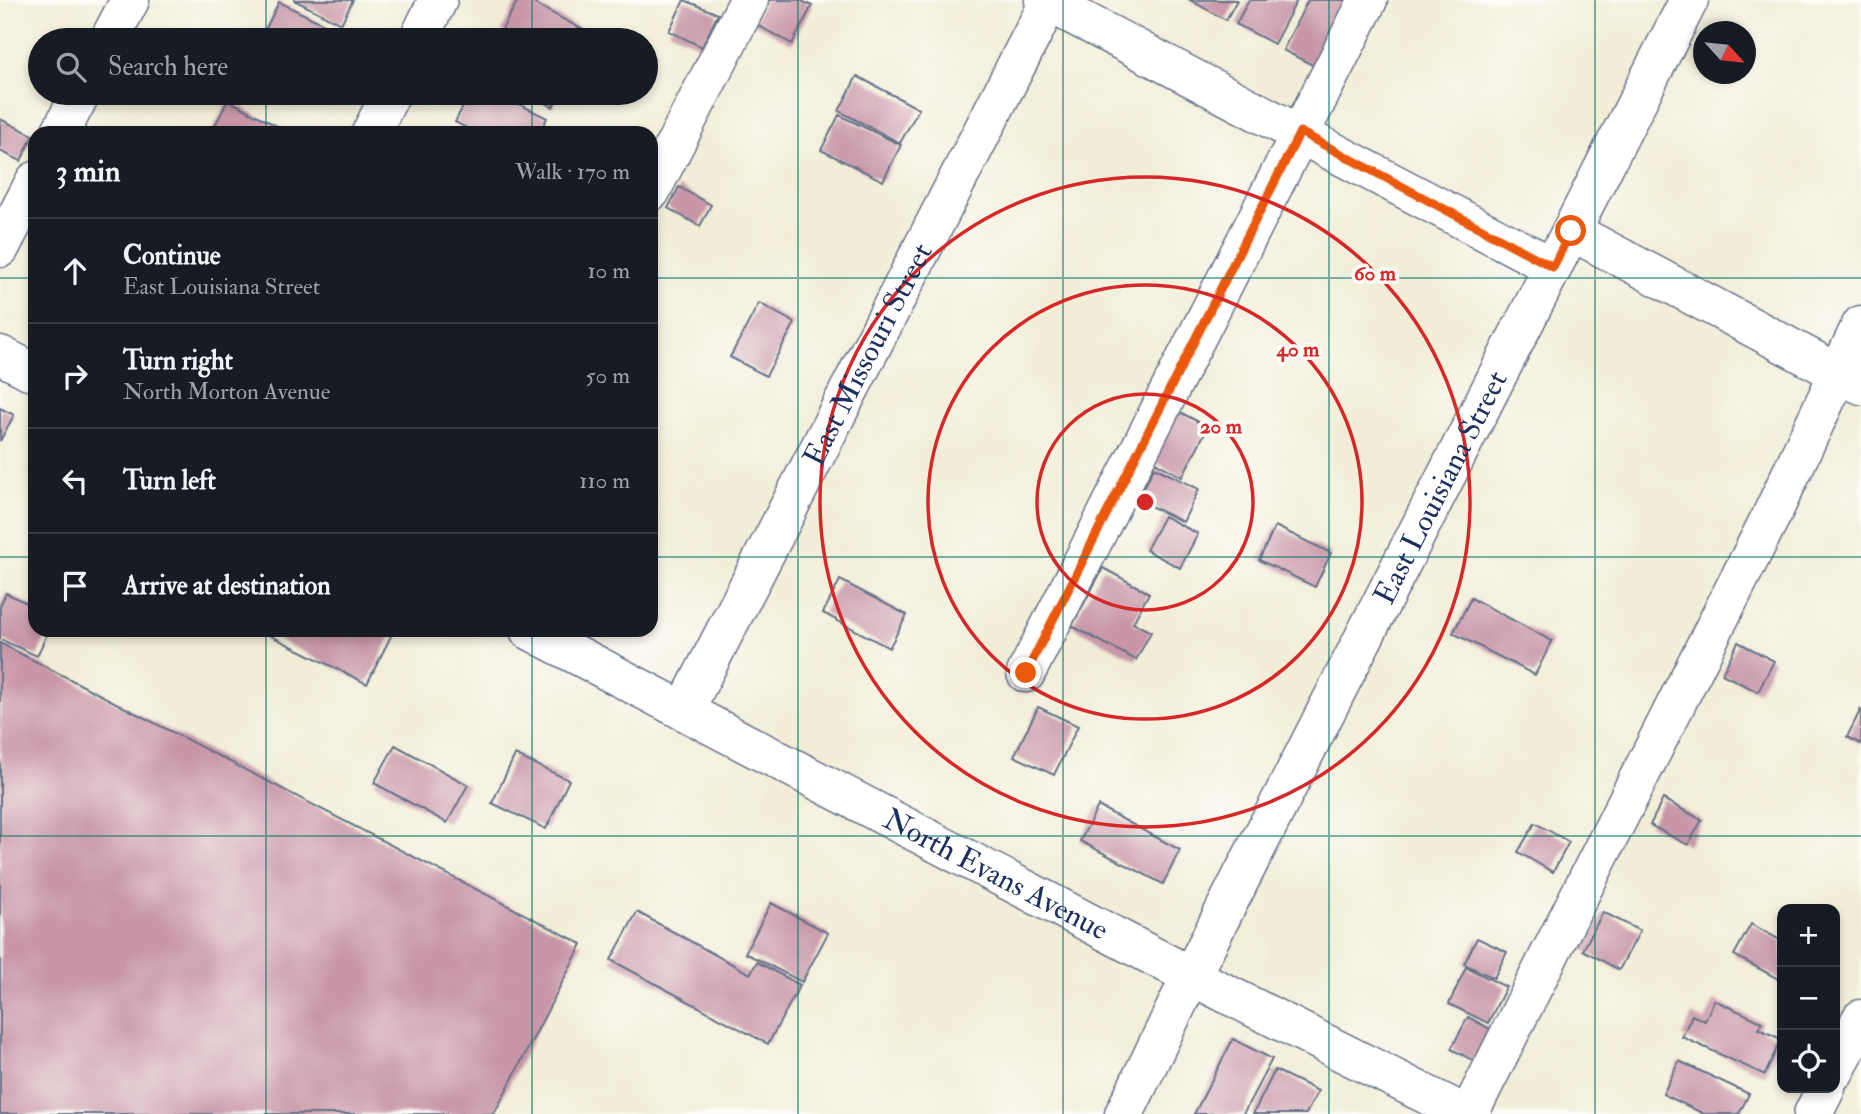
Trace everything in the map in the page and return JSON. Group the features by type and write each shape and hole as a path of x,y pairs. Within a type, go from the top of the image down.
{"street":[{"path":"115,28 130,0"},
{"path":"424,28 438,0"},
{"path":"658,177 749,0"},
{"path":"1026,673 1368,0"},
{"name":"East Louisiana Street","path":"1124,1114 1191,976 1689,0"},
{"path":"1048,1 1553,267"},
{"name":"East Missouri Street","path":"684,711 1048,1"},
{"path":"64,126 75,105"},
{"path":"374,126 385,105"},
{"path":"0,248 28,194"},
{"path":"1571,231 1849,379"},
{"path":"1467,1114 1774,510 1849,379 1861,326"},
{"path":"0,355 28,369"},
{"name":"North Evans Avenue","path":"542,637 1191,976 1467,1114"},
{"path":"1840,1061 1861,1019"},
{"path":"1813,1114 1824,1093"}],"building":[{"path":"294,0 353,0 341,24"},
{"path":"518,0 528,0 580,28 503,28"},
{"path":"684,0 718,14 702,47 669,31"},
{"path":"765,0 800,0 812,6 792,44 753,23"},
{"path":"1190,0 1237,0 1226,20"},
{"path":"1249,0 1297,0 1274,44 1236,24"},
{"path":"1308,0 1356,0 1322,70 1283,50"},
{"path":"279,2 332,28 266,28"},
{"path":"857,76 919,109 900,143 839,111"},
{"path":"225,105 237,105 277,126 215,126"},
{"path":"464,105 521,105 547,118 543,126 463,126 455,122"},
{"path":"839,115 901,145 883,181 821,150"},
{"path":"0,119 28,133 28,146 21,161 0,151"},
{"path":"679,187 711,205 700,226 668,208"},
{"path":"759,303 795,323 766,376 730,357"},
{"path":"0,408 14,415 0,441"},
{"path":"1176,410 1208,427 1182,477 1150,459"},
{"path":"1154,467 1199,489 1183,522 1138,500"},
{"path":"1164,516 1198,534 1180,568 1146,550"},
{"path":"1275,526 1331,553 1315,587 1259,560"},
{"path":"1103,568 1149,593 1133,623 1151,632 1136,660 1072,626"},
{"path":"840,580 907,615 889,648 823,613"},
{"path":"6,593 28,604 28,637 46,637 37,656 0,639 0,606"},
{"path":"1471,598 1552,641 1535,675 1453,633"},
{"path":"273,637 390,637 367,684"},
{"path":"1738,642 1774,661 1758,692 1722,674"},
{"path":"0,643 582,944 494,1114 0,1114"},
{"path":"1038,707 1078,726 1054,775 1014,756"},
{"path":"1861,709 1861,744 1847,737"},
{"path":"395,745 468,785 447,823 374,783"},
{"path":"515,755 569,780 546,829 492,803"},
{"path":"1663,799 1702,820 1688,845 1650,825"},
{"path":"1098,806 1180,850 1163,884 1080,841"},
{"path":"1535,823 1569,842 1553,872 1518,852"},
{"path":"771,903 828,933 802,982 745,953"},
{"path":"637,912 750,974 757,962 800,985 768,1044 611,960"},
{"path":"1603,912 1640,931 1619,970 1583,950"},
{"path":"1751,924 1777,938 1777,978 1734,955"},
{"path":"1477,938 1507,952 1494,978 1464,964"},
{"path":"1466,967 1506,987 1488,1023 1449,1004"},
{"path":"1714,1000 1762,1022 1759,1029 1777,1037 1777,1048 1765,1075 1682,1037 1692,1015 1705,1021"},
{"path":"1468,1017 1492,1030 1476,1062 1451,1049"},
{"path":"1233,1039 1272,1059 1243,1114 1194,1114"},
{"path":"1679,1061 1749,1094 1739,1114 1704,1114 1663,1094"},
{"path":"1275,1070 1318,1091 1306,1114 1253,1114"}],"route":[{"path":"1026,673 1300,132 1553,267 1571,231"}]}
